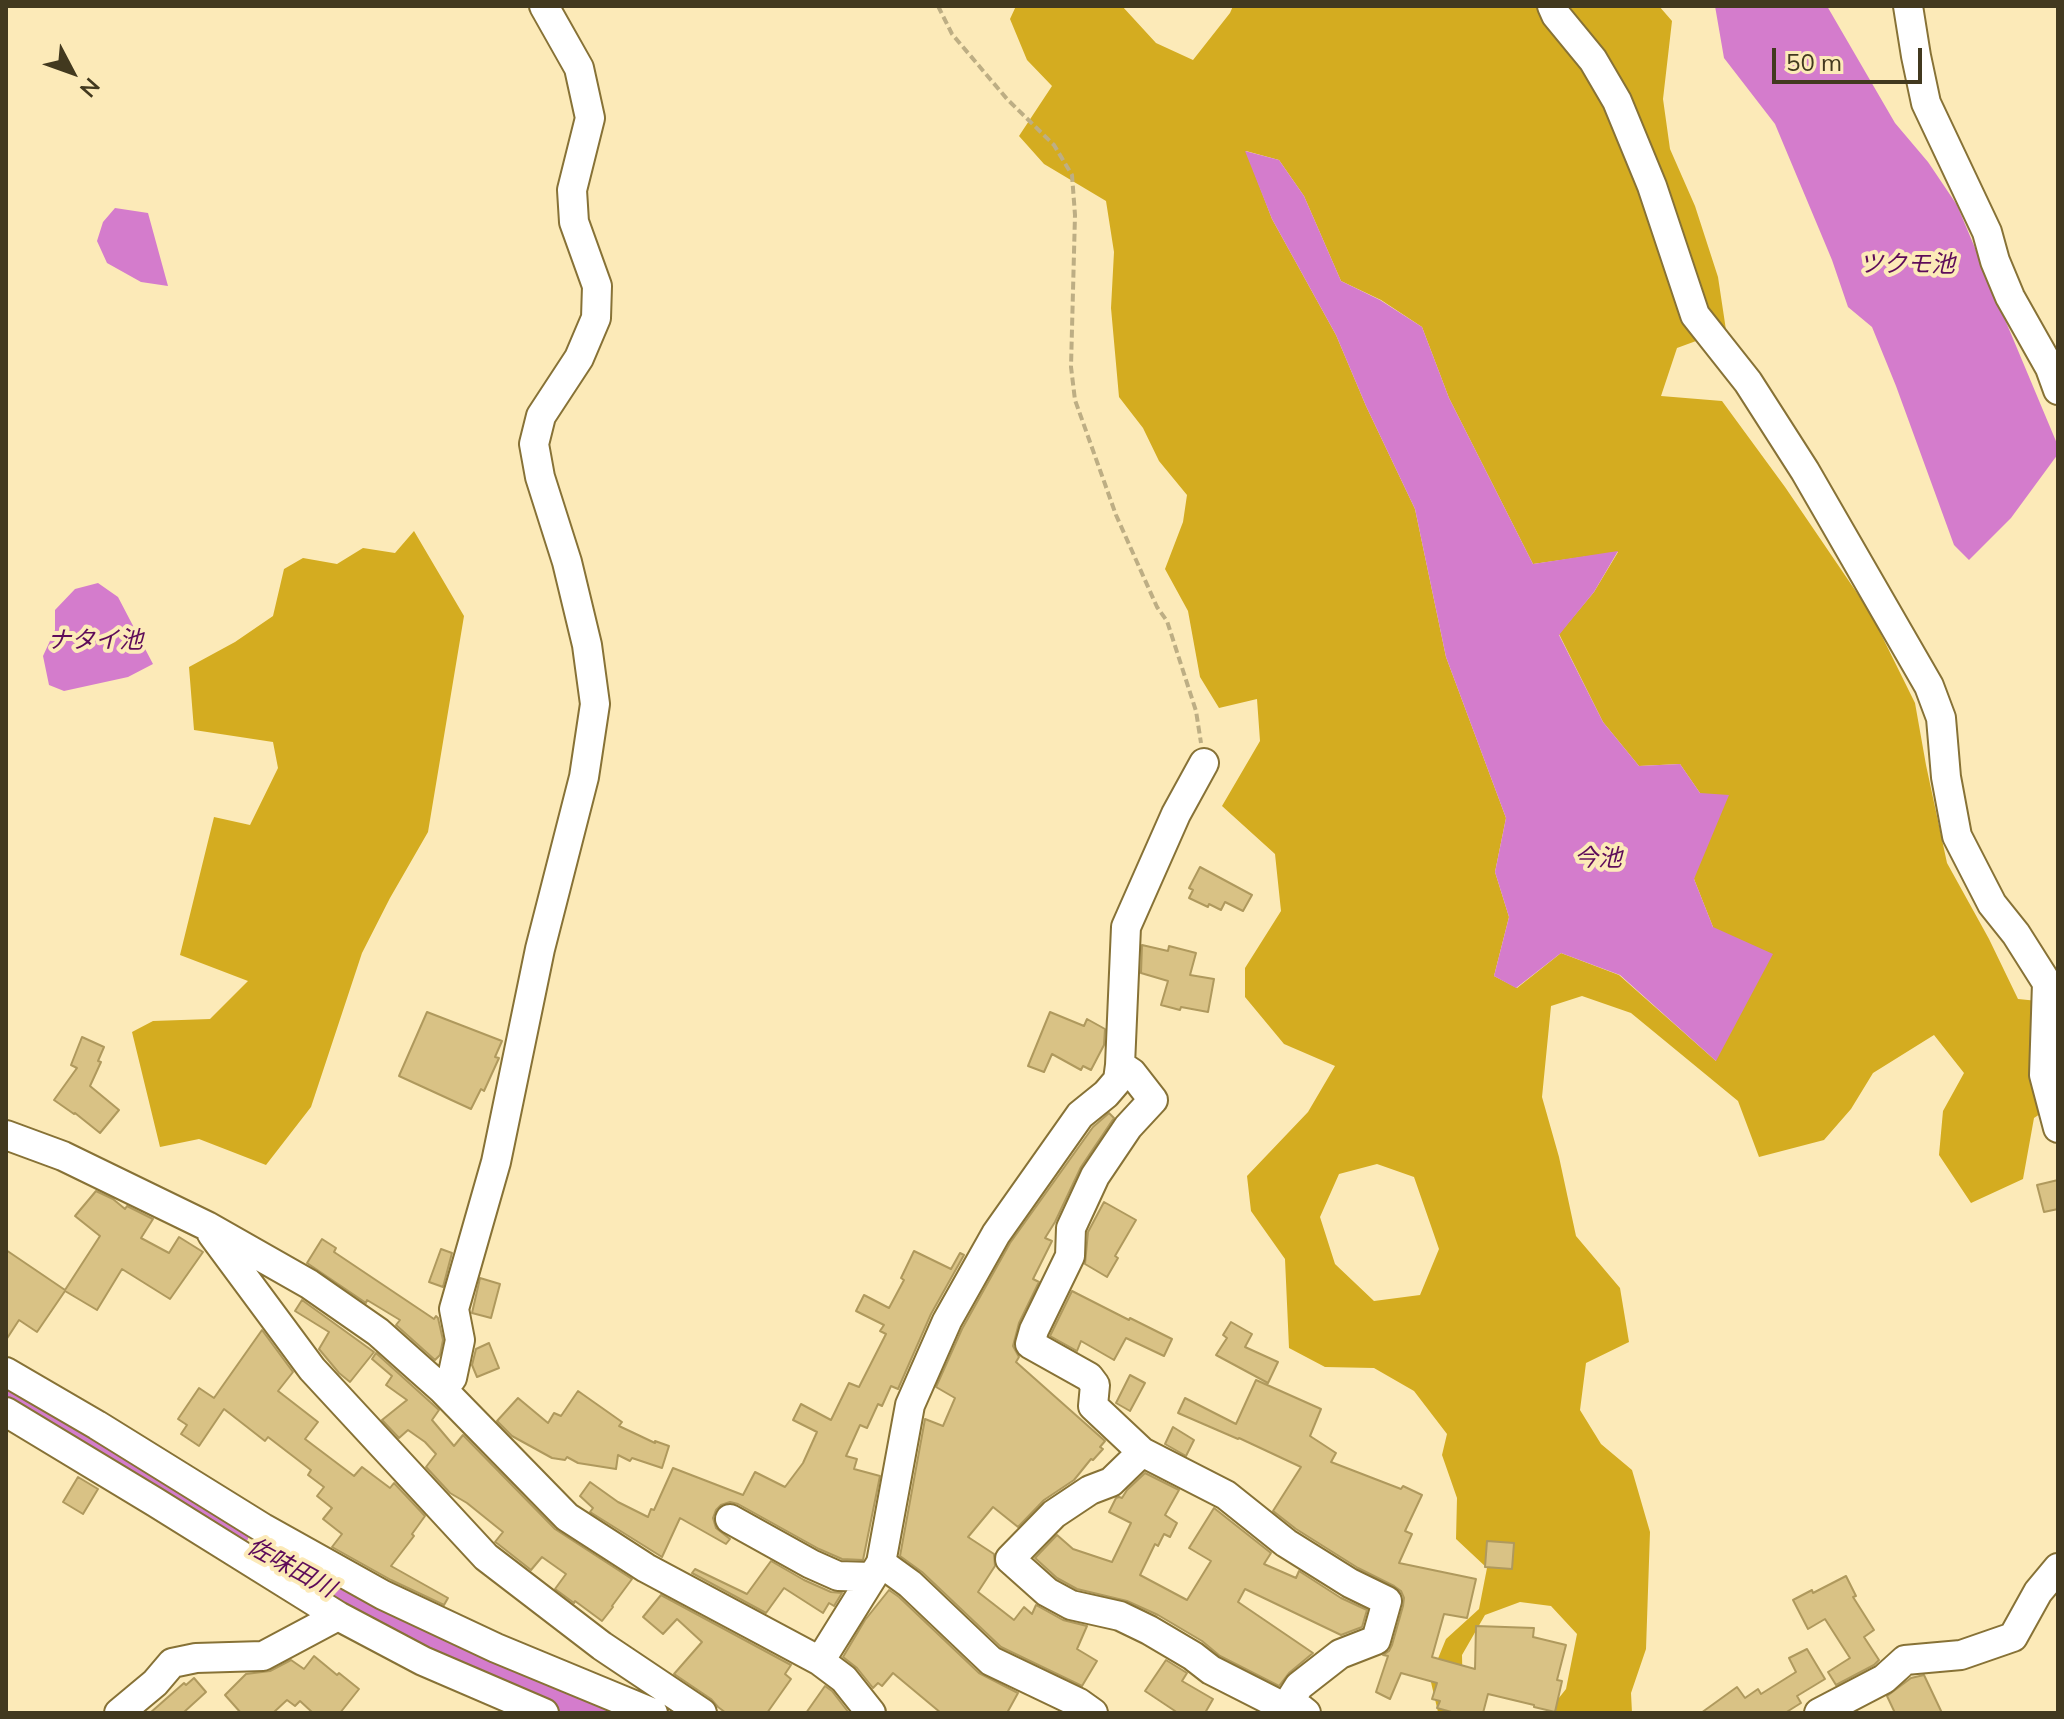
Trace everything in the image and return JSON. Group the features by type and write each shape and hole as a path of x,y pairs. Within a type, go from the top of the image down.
{"street":[{"path":"442,1389 452,1378 460,1340 454,1309 496,1162 540,949 584,777 595,704 587,645 567,562 540,477 534,444 541,416 579,358 596,318 597,286 574,222 572,190 590,118 579,68 544,6"},
{"path":"1552,6 1593,60 1617,101 1652,186 1695,315 1748,382 1805,471 1929,686 1941,718 1946,777 1957,836 1992,904 2016,934 2047,983 2044,1075 2058,1128"},
{"path":"1908,6 1926,103 1987,232 2010,297 2050,368 2058,390"},
{"path":"820,1661 876,1570 910,1405 947,1321 996,1234 1080,1115 1118,1080 1126,927 1176,814 1204,763"},
{"path":"1120,1065 1132,1073 1153,1100 1128,1127 1095,1176 1071,1228 1070,1256 1030,1344 1089,1377 1095,1385 1093,1406 1142,1452 1226,1495 1286,1543 1350,1583 1387,1601 1376,1640 1340,1654 1299,1686 1296,1709 1280,1705 1211,1670 1171,1643 1120,1616 1071,1605 1047,1592 1010,1559 1054,1514 1090,1490 1111,1482 1142,1452"},
{"path":"6,1135 63,1156 207,1226 309,1284 378,1332 442,1389 567,1517 646,1568 820,1661 844,1679 871,1713"},
{"path":"207,1226 312,1369 486,1557 602,1646 702,1713"},
{"path":"6,1372 263,1528 383,1595 496,1648 653,1713"},
{"path":"6,1412 338,1616 423,1661 544,1713"},
{"path":"730,1519 838,1576 876,1570 910,1584 991,1661 1029,1677 1093,1713"},
{"path":"1833,1710 1884,1679 1905,1660 1961,1655 2013,1637 2038,1592 2058,1568"},
{"path":"119,1713 155,1683 172,1663 196,1658 263,1656 338,1616"}],"path":[{"path":"938,6 952,34 1007,99 1054,145 1072,175 1075,215 1071,367 1075,400 1116,515 1157,607 1167,621 1196,711 1204,763"}],"shaded area":[{"path":"1016,6 1122,6 1156,43 1193,60 1233,6 1659,6 1672,21 1663,99 1670,149 1695,206 1718,277 1726,330 1677,348 1661,396 1722,401 1870,612 1915,703 1947,863 2018,999 2058,1003 2058,1102 2034,1118 2023,1179 1971,1203 1939,1155 1943,1111 1964,1073 1934,1035 1873,1073 1851,1109 1824,1140 1759,1157 1738,1101 1631,1013 1582,996 1551,1006 1542,1097 1576,1236 1620,1288 1629,1342 1586,1363 1580,1410 1601,1444 1632,1470 1650,1532 1646,1649 1631,1693 1632,1713 1547,1713 1566,1689 1577,1634 1551,1606 1520,1602 1485,1615 1462,1655 1463,1704 1479,1713 1438,1712 1430,1678 1446,1639 1479,1609 1487,1568 1456,1539 1457,1498 1442,1455 1447,1434 1414,1391 1374,1368 1325,1367 1289,1348 1285,1259 1251,1211 1247,1176 1308,1112 1335,1066 1284,1044 1245,997 1245,968 1281,911 1275,854 1222,806 1260,741 1257,699 1219,708 1200,677 1188,611 1165,569 1183,522 1187,495 1159,461 1143,428 1119,397 1111,308 1114,252 1106,201 1044,164 1019,136 1052,86 1027,60 1010,19","holes":["1246,151 1279,160 1304,196 1341,281 1381,300 1422,327 1449,398 1533,564 1618,552 1594,592 1559,634 1603,722 1639,766 1680,764 1700,793 1694,879 1713,927 1716,1061 1619,975 1561,953 1517,988 1494,976 1509,917 1495,872 1506,818 1446,657 1415,509 1336,335 1272,219","1377,1164 1414,1177 1439,1249 1420,1295 1374,1301 1335,1264 1320,1217 1339,1174"]},
{"path":"414,531 464,616 428,832 362,953 311,1107 266,1165 199,1139 160,1147 132,1032 153,1021 210,1019 248,981 180,955 214,817 250,825 278,768 273,742 194,730 189,667 235,642 273,616 284,569 303,558 337,564 363,548 395,553"}],"water":[{"name":"ツクモ池","path":"1715,6 1827,6 1895,123 1928,162 1957,205 2058,446 2058,454 2011,518 1969,560 1954,545 1872,327 1848,307 1832,260 1775,124 1724,58"},
{"name":"今池","path":"1245,151 1279,160 1304,196 1341,281 1380,300 1422,327 1449,398 1533,564 1618,551 1594,592 1559,635 1603,722 1639,766 1680,764 1700,793 1729,795 1694,879 1713,927 1773,954 1716,1061 1620,975 1561,953 1516,988 1494,976 1509,917 1495,872 1506,818 1446,657 1415,509 1336,335 1272,219"},
{"path":"115,208 148,213 168,286 141,282 107,263 97,241 103,222"},
{"name":"ナタイ池","path":"98,583 118,597 153,664 128,677 64,691 49,685 43,656 55,630 55,610 75,589"}],"building":[{"path":"1200,867 1252,895 1243,911 1225,902 1221,910 1189,898 1193,890 1189,888"},
{"path":"1142,945 1168,951 1169,946 1196,953 1190,975 1214,979 1208,1012 1161,1005 1168,981 1141,973"},
{"path":"427,1012 502,1041 495,1057 499,1058 484,1091 481,1089 471,1109 399,1076"},
{"path":"1050,1012 1084,1026 1087,1019 1105,1029 1104,1045 1091,1070 1083,1066 1081,1070 1052,1054 1044,1072 1028,1066"},
{"path":"82,1037 104,1047 90,1086 119,1110 100,1133 54,1100 77,1068 71,1065"},
{"path":"1109,1113 1114,1118 1081,1167 1045,1238 1052,1241 1033,1279 1039,1282 1019,1323 1013,1346 1019,1357 1016,1362 1105,1441 1100,1447 1103,1449 1074,1480 1044,1500 1018,1527 993,1507 968,1537 994,1554 995,1566 978,1592 1014,1620 1024,1607 1032,1614 1036,1605 1063,1620 1087,1626 1077,1649 1097,1661 1082,1686 1001,1647 922,1572 900,1556 925,1419 943,1426 955,1398 936,1387 962,1329 1010,1243 1093,1127"},
{"path":"2058,1180 2058,1209 2044,1212 2037,1185"},
{"path":"96,1191 125,1209 127,1206 153,1219 141,1238 169,1253 179,1237 203,1252 170,1299 122,1269 97,1310 65,1291 37,1332 19,1320 6,1340 6,1250 65,1290 100,1236 75,1216"},
{"path":"1104,1202 1136,1220 1107,1277 1085,1264 1088,1232"},
{"path":"322,1239 336,1248 334,1252 434,1319 436,1316 438,1318 443,1340 440,1355 435,1360 396,1325 400,1320 367,1300 366,1303 307,1263"},
{"path":"441,1249 452,1253 443,1287 429,1282"},
{"path":"914,1251 951,1269 960,1253 964,1255 931,1314 898,1389 891,1386 867,1428 860,1425 846,1456 857,1459 854,1469 880,1476 863,1560 842,1559 819,1549 730,1502 721,1505 713,1518 716,1528 730,1539 726,1544 680,1518 662,1557 590,1512 593,1508 580,1496 590,1482 618,1502 648,1517 673,1468 743,1495 755,1472 785,1487 803,1463 817,1432 793,1420 801,1404 831,1420 849,1383 859,1387 886,1334 880,1331 884,1325 856,1311 864,1295 889,1308 904,1280 901,1278"},
{"path":"480,1278 500,1284 491,1318 472,1313"},
{"path":"1072,1291 1172,1339 1164,1356 1126,1338 1114,1360 1081,1341 1077,1351 1050,1336"},
{"path":"302,1300 374,1352 350,1382 319,1349 329,1332 295,1311"},
{"path":"1231,1322 1252,1334 1245,1347 1278,1362 1268,1383 1216,1355 1227,1338 1223,1335"},
{"path":"262,1330 293,1372 278,1391 318,1422 305,1439 354,1476 362,1467 390,1488 394,1483 425,1516 391,1566 448,1598 444,1605 332,1547 342,1534 323,1519 332,1508 317,1496 324,1487 308,1475 311,1470 268,1437 265,1441 224,1409 199,1446 181,1434 187,1425 178,1419 199,1388 214,1398"},
{"path":"489,1343 499,1368 477,1377 472,1365 476,1349"},
{"path":"376,1353 439,1410 432,1420 454,1446 463,1435 555,1529 632,1579 602,1621 555,1589 566,1574 542,1557 531,1570 495,1542 503,1532 450,1493 426,1467 436,1454 425,1442 408,1430 399,1438 382,1420 407,1400 386,1385 392,1376 372,1359"},
{"path":"1130,1375 1145,1383 1130,1411 1116,1403"},
{"path":"1256,1380 1321,1409 1310,1436 1336,1453 1331,1462 1422,1495 1405,1531 1412,1534 1399,1563 1476,1579 1467,1618 1444,1614 1432,1657 1475,1669 1476,1626 1534,1628 1533,1637 1566,1645 1557,1680 1562,1681 1555,1712 1488,1694 1483,1713 1455,1713 1437,1708 1440,1701 1432,1699 1437,1683 1401,1673 1390,1699 1376,1692 1388,1656 1383,1655 1392,1645 1403,1606 1401,1591 1358,1568 1273,1511 1301,1467 1178,1413 1185,1398 1236,1424"},
{"path":"578,1391 622,1422 619,1426 655,1443 669,1446 662,1468 618,1455 616,1469 578,1463 567,1457 565,1460 552,1458 512,1436 497,1421 518,1398 548,1423 554,1413 561,1416"},
{"path":"1173,1427 1194,1440 1186,1456 1165,1444"},
{"path":"1145,1473 1179,1490 1165,1515 1177,1523 1170,1537 1164,1534 1158,1546 1155,1544 1140,1575 1187,1600 1211,1561 1189,1548 1214,1508 1271,1553 1264,1564 1296,1578 1299,1571 1341,1598 1367,1610 1362,1627 1341,1635 1245,1589 1238,1602 1313,1653 1279,1686 1220,1656 1202,1641 1158,1615 1127,1601 1077,1589 1057,1578 1035,1558 1057,1535 1073,1549 1112,1562 1131,1523 1109,1512 1116,1498 1122,1498"},
{"path":"78,1477 98,1489 83,1514 63,1502"},
{"path":"1487,1541 1514,1543 1512,1569 1485,1567"},
{"path":"771,1561 804,1580 831,1592 842,1593 834,1606 829,1603 823,1613 784,1588 766,1613 692,1573 695,1569 747,1594"},
{"path":"1846,1576 1856,1596 1853,1597 1874,1630 1864,1637 1879,1660 1836,1685 1828,1672 1850,1658 1825,1619 1808,1629 1793,1600"},
{"path":"889,1590 979,1673 1018,1693 1007,1713 941,1713 893,1673 882,1686 878,1683 873,1688 857,1668 843,1657 865,1620"},
{"path":"661,1595 791,1665 785,1674 791,1679 767,1713 726,1713 674,1674 702,1642 677,1619 663,1634 643,1617"},
{"path":"1807,1649 1825,1679 1797,1696 1801,1703 1785,1713 1701,1713 1737,1687 1745,1698 1758,1689 1761,1694 1796,1672 1789,1658"},
{"path":"314,1656 359,1689 340,1713 313,1713 300,1701 295,1706 287,1700 273,1713 241,1713 225,1695 246,1674 270,1671 291,1660 304,1669"},
{"path":"1166,1660 1187,1673 1182,1681 1213,1699 1205,1713 1178,1713 1145,1691"},
{"path":"1924,1675 1942,1713 1895,1713 1887,1696 1911,1678"},
{"path":"194,1678 206,1692 183,1713 150,1713 184,1683 186,1685"},
{"path":"825,1686 832,1691 849,1713 806,1713"}],"waterway":[{"name":"佐味田川","path":"6,1391 231,1533"},
{"name":"佐味田川","path":"274,1561 352,1605 595,1713"}]}
